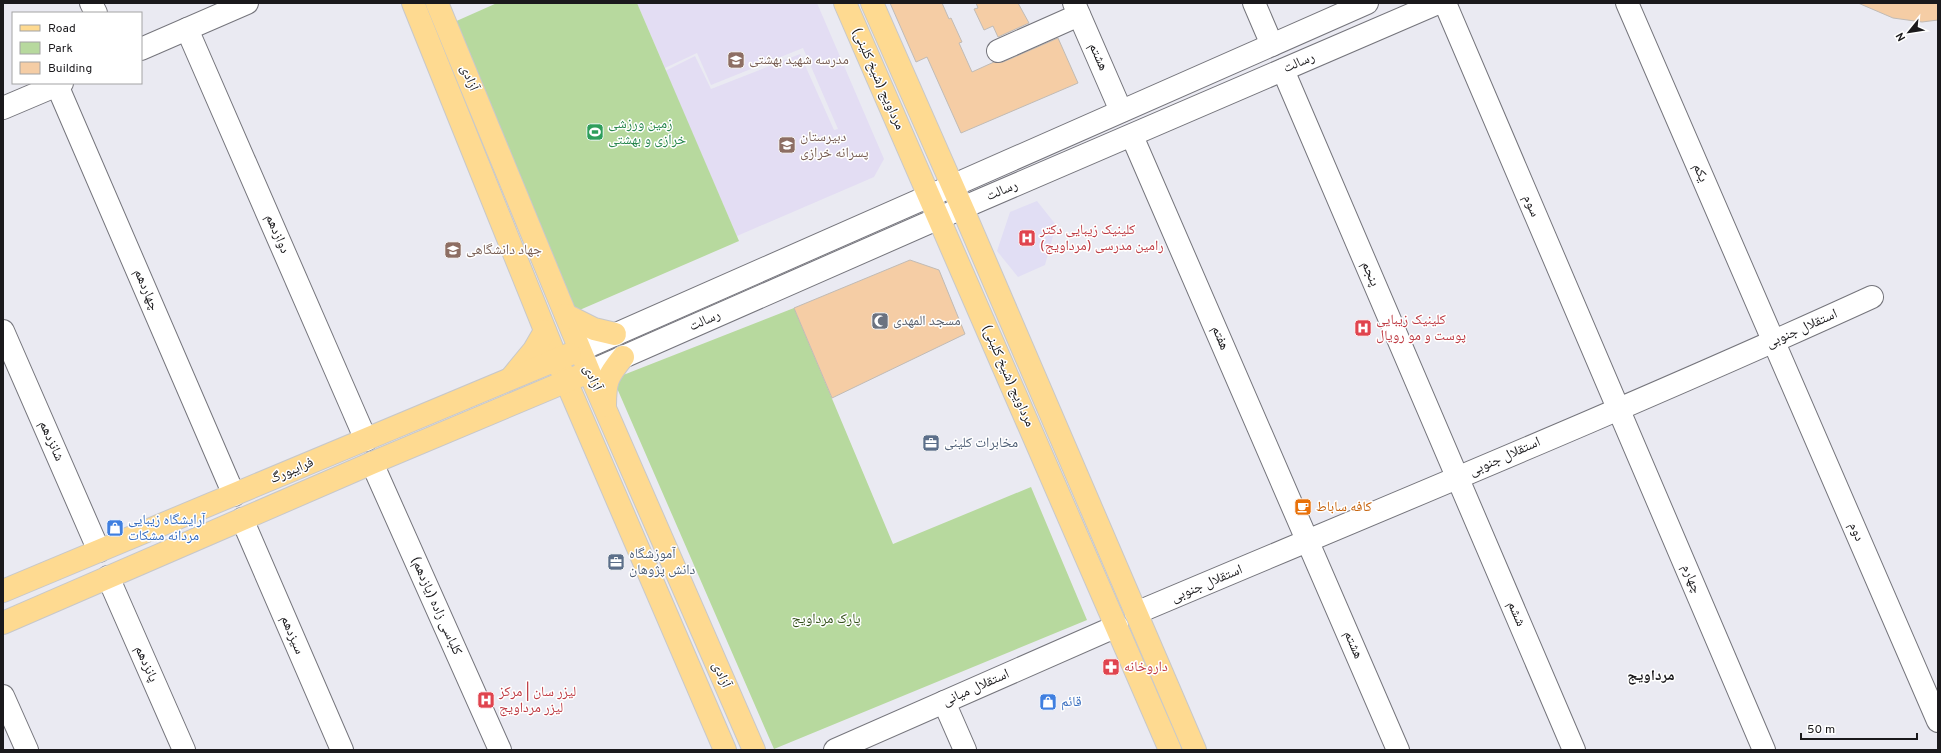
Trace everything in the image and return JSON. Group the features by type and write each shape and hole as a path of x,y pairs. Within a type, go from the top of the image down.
{"main road":[{"name":"آزادی","path":"413,3 566,382 725,750"},
{"name":"آزادی","path":"438,3 589,372 754,750"},
{"name":"مرداویج (شیخ کلینی)","path":"845,3 1170,750"},
{"name":"مرداویج (شیخ کلینی)","path":"872,3 962,208 1195,750"},
{"path":"566,315 594,329 615,334"},
{"path":"510,380 534,350 545,331"},
{"name":"فرایبورگ","path":"3,592 580,350"},
{"path":"605,409 605,384 611,372 623,358"},
{"name":"رسالت","path":"566,382 589,372"},
{"name":"فرایبورگ","path":"3,623 372,462 566,382"},
{"path":"536,394 550,396 566,405 584,424"},
{"path":"163,525 172,549"}],"street":[{"path":"91,3 96,12"},
{"path":"142,49 246,3"},
{"path":"1254,3 1272,45"},
{"name":"رسالت","path":"952,185 1367,3"},
{"name":"رسالت","path":"589,372 962,208 1438,3"},
{"name":"سوم","path":"1445,3 1618,408"},
{"name":"یکم","path":"1627,3 1774,342"},
{"path":"998,51 1076,9"},
{"name":"هشتم","path":"1076,9 1122,111"},
{"name":"دوازدهم","path":"187,28 366,440"},
{"name":"پنجم","path":"1283,70 1458,478"},
{"path":"3,108 60,84"},
{"name":"چهاردهم","path":"60,84 234,495"},
{"name":"هفتم","path":"1132,136 1307,541"},
{"path":"929,196 952,185"},
{"name":"رسالت","path":"580,350 929,196"},
{"name":"استقلال جنوبی","path":"1136,613 1458,478 1774,342 1872,297"},
{"name":"شانزدهم","path":"3,331 99,551"},
{"name":"دوم","path":"1774,342 1938,721"},
{"name":"چهارم","path":"1618,408 1764,750"},
{"name":"کلباسی زاده (یازدهم)","path":"372,462 500,750"},
{"name":"ششم","path":"1458,478 1574,750"},
{"name":"سیزدهم","path":"242,519 342,750"},
{"name":"هشتم","path":"1307,541 1398,750"},
{"name":"پانزدهم","path":"108,577 184,750"},
{"name":"استقلال میانی","path":"835,750 1117,626"},
{"path":"3,696 27,750"},
{"path":"944,702 965,750"}],"shaded area":[{"name":"دبیرستان پسرانه خرازی","path":"637,3 817,3 884,159 874,177 737,236 665,71 695,56 711,89 800,54 834,130 838,129 803,48 711,85 697,53 665,68"},
{"name":"کلینیک زیبایی دکتر رامین مدرسی (مرداویج)","path":"1037,201 1056,225 1045,265 1018,277 997,251 1010,212"}],"green space":[{"name":"زمین ورزشی خرازی و بهشتی","path":"497,3 637,3 739,241 575,312 452,23"},
{"name":"پارک مرداویج","path":"794,308 893,544 1031,487 1087,620 774,749 613,379"}],"building":[{"path":"890,3 942,3 962,42 959,43 972,72 994,62 1003,62 1058,38 1078,83 961,133 927,57 916,62"},
{"path":"976,3 1018,3 1029,23 998,37 993,26 984,30 974,9 978,8"},
{"path":"1858,3 1938,3 1938,20 1922,22 1893,18"},
{"name":"مسجد المهدی","path":"910,260 939,270 965,334 832,398 794,308"}],"place":[{"name":"مدرسه شهید بهشتی","path":"736,60"},
{"name":"زمین ورزشی خرازی و بهشتی","path":"595,132"},
{"name":"دبیرستان پسرانه خرازی","path":"787,145"},
{"name":"کلینیک زیبایی دکتر رامین مدرسی (مرداویج)","path":"1027,238"},
{"name":"جهاد دانشگاهی","path":"453,250"},
{"name":"مسجد المهدی","path":"880,321"},
{"name":"کلینیک زیبایی پوست و مو رویال","path":"1363,328"},
{"name":"مخابرات کلینی","path":"931,443"},
{"name":"کافه ساباط","path":"1303,507"},
{"name":"آرایشگاه زیبایی مردانه مشکات","path":"115,528"},
{"name":"آموزشگاه دانش پژوهان","path":"616,562"},
{"name":"داروخانه","path":"1111,667"},
{"name":"لیزر سان | مرکز لیزر مرداویج","path":"486,700"},
{"name":"قائم","path":"1048,702"}],"district":[{"name":"مرداویج","path":"1651,676"}]}
